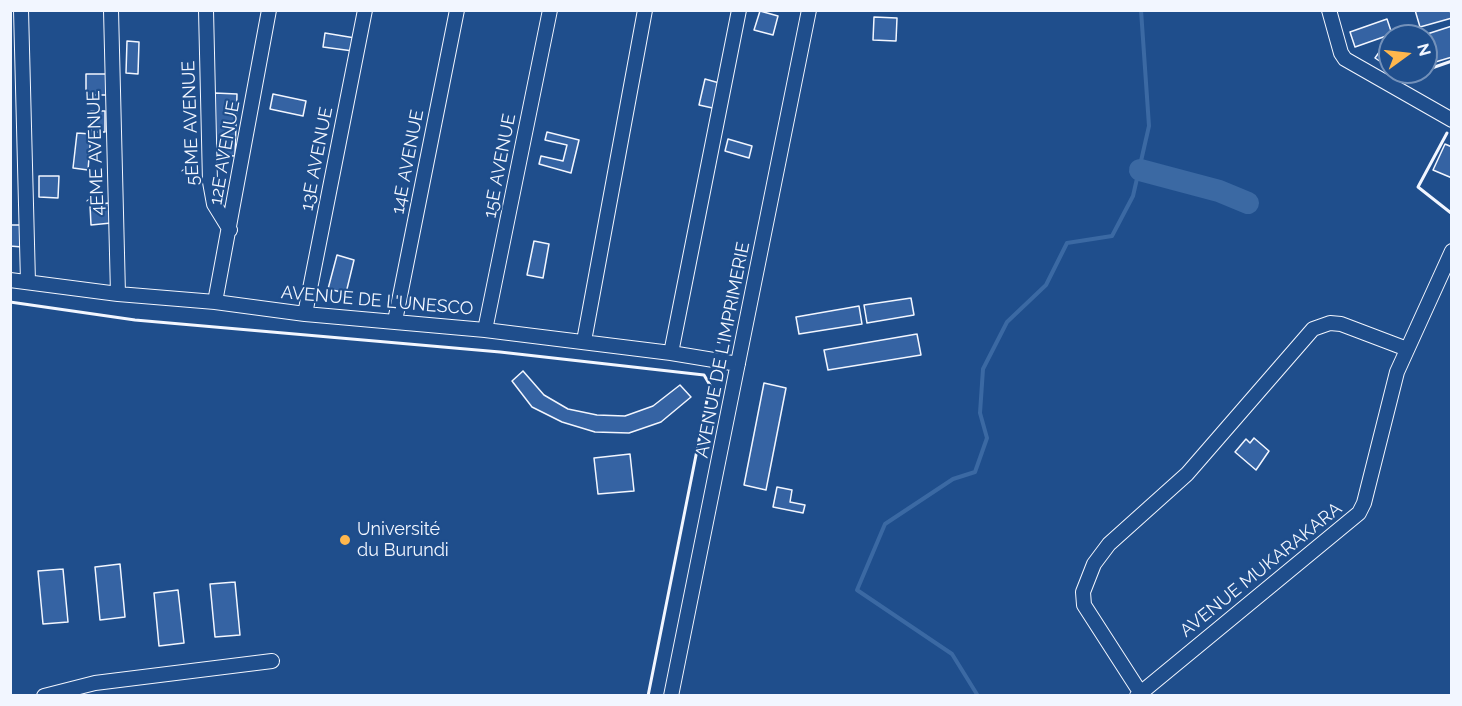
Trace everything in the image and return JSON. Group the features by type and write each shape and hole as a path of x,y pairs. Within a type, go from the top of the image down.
{"street":[{"path":"21,10 28,282"},
{"name":"4ÈME AVENUE","path":"111,10 118,294"},
{"name":"5ÈME AVENUE","path":"206,10 210,182 214,204 230,230"},
{"name":"12E AVENUE","path":"215,302 269,10"},
{"name":"13E AVENUE","path":"305,314 365,10"},
{"name":"14E AVENUE","path":"395,321 457,10"},
{"name":"15E AVENUE","path":"485,330 550,10"},
{"path":"584,341 645,10"},
{"path":"671,353 739,10"},
{"name":"AVENUE DE L'IMPRIMERIE","path":"671,696 809,10"},
{"path":"1329,10 1342,56 1452,120"},
{"name":"AVENUE MUKARAKARA","path":"1138,694 1359,513 1364,503 1393,385 1452,251"},
{"name":"AVENUE DE L'UNESCO","path":"10,280 305,314 584,341 738,364"},
{"path":"1138,694 1084,605 1083,592 1094,564 1109,544 1187,474 1313,329 1330,323 1341,324 1407,349"},
{"path":"44,696 95,683 272,662"}],"building":[{"path":"1415,10 1450,10 1452,18 1431,24 1419,24"},
{"path":"760,11 778,16 773,35 754,30"},
{"path":"874,17 897,18 896,41 873,40"},
{"path":"1387,19 1389,24 1378,24 1378,39 1355,47 1350,32"},
{"path":"1452,26 1452,57 1438,61 1438,30"},
{"path":"325,33 355,38 353,51 323,47"},
{"path":"127,41 139,42 138,74 126,73"},
{"path":"86,74 107,74 107,95 86,95"},
{"path":"705,79 723,84 717,109 699,105"},
{"path":"215,93 237,94 235,156 213,155"},
{"path":"273,94 306,101 303,116 270,109"},
{"path":"91,111 105,111 105,132 91,132"},
{"path":"547,132 579,140 571,173 539,164 541,156 563,161 567,145 545,140"},
{"path":"77,133 91,134 88,170 73,168"},
{"path":"728,139 752,146 749,158 725,151"},
{"path":"1445,144 1452,147 1452,178 1433,170"},
{"path":"39,176 59,176 58,198 39,197"},
{"path":"109,203 111,223 91,225 90,205"},
{"path":"10,225 23,225 22,247 10,246"},
{"path":"534,241 549,244 543,278 527,275"},
{"path":"337,255 354,260 346,293 328,289"},
{"path":"911,298 914,315 867,323 864,305"},
{"path":"859,306 862,324 799,334 796,317"},
{"path":"917,334 921,355 828,370 824,350"},
{"path":"523,371 544,395 568,409 597,415 625,416 653,406 680,385 691,397 661,422 629,433 595,432 562,422 532,407 512,381"},
{"path":"764,383 786,388 766,490 744,485"},
{"path":"1254,438 1269,451 1256,470 1235,452 1246,439 1250,443"},
{"path":"630,454 634,491 598,494 594,458"},
{"path":"777,487 792,490 790,502 805,505 803,513 773,507"},
{"path":"120,564 125,617 100,620 95,567"},
{"path":"63,569 68,622 43,624 38,571"},
{"path":"235,582 240,635 215,637 210,584"},
{"path":"178,590 184,643 159,646 154,593"}],"waterway":[{"path":"978,696 952,654 857,590 885,524 953,479 975,472 987,438 980,413 983,369 1007,322 1046,285 1067,243 1112,236 1133,196 1149,126 1141,10"},
{"path":"1140,170 1219,191 1248,203"}],"wall":[{"path":"1438,66 1452,61"},
{"path":"1447,133 1418,187 1451,213 1452,211"},
{"path":"10,302 135,320 500,352 704,375 710,385 648,696"}],"place":[{"name":"Université du Burundi","path":"345,540"}]}
